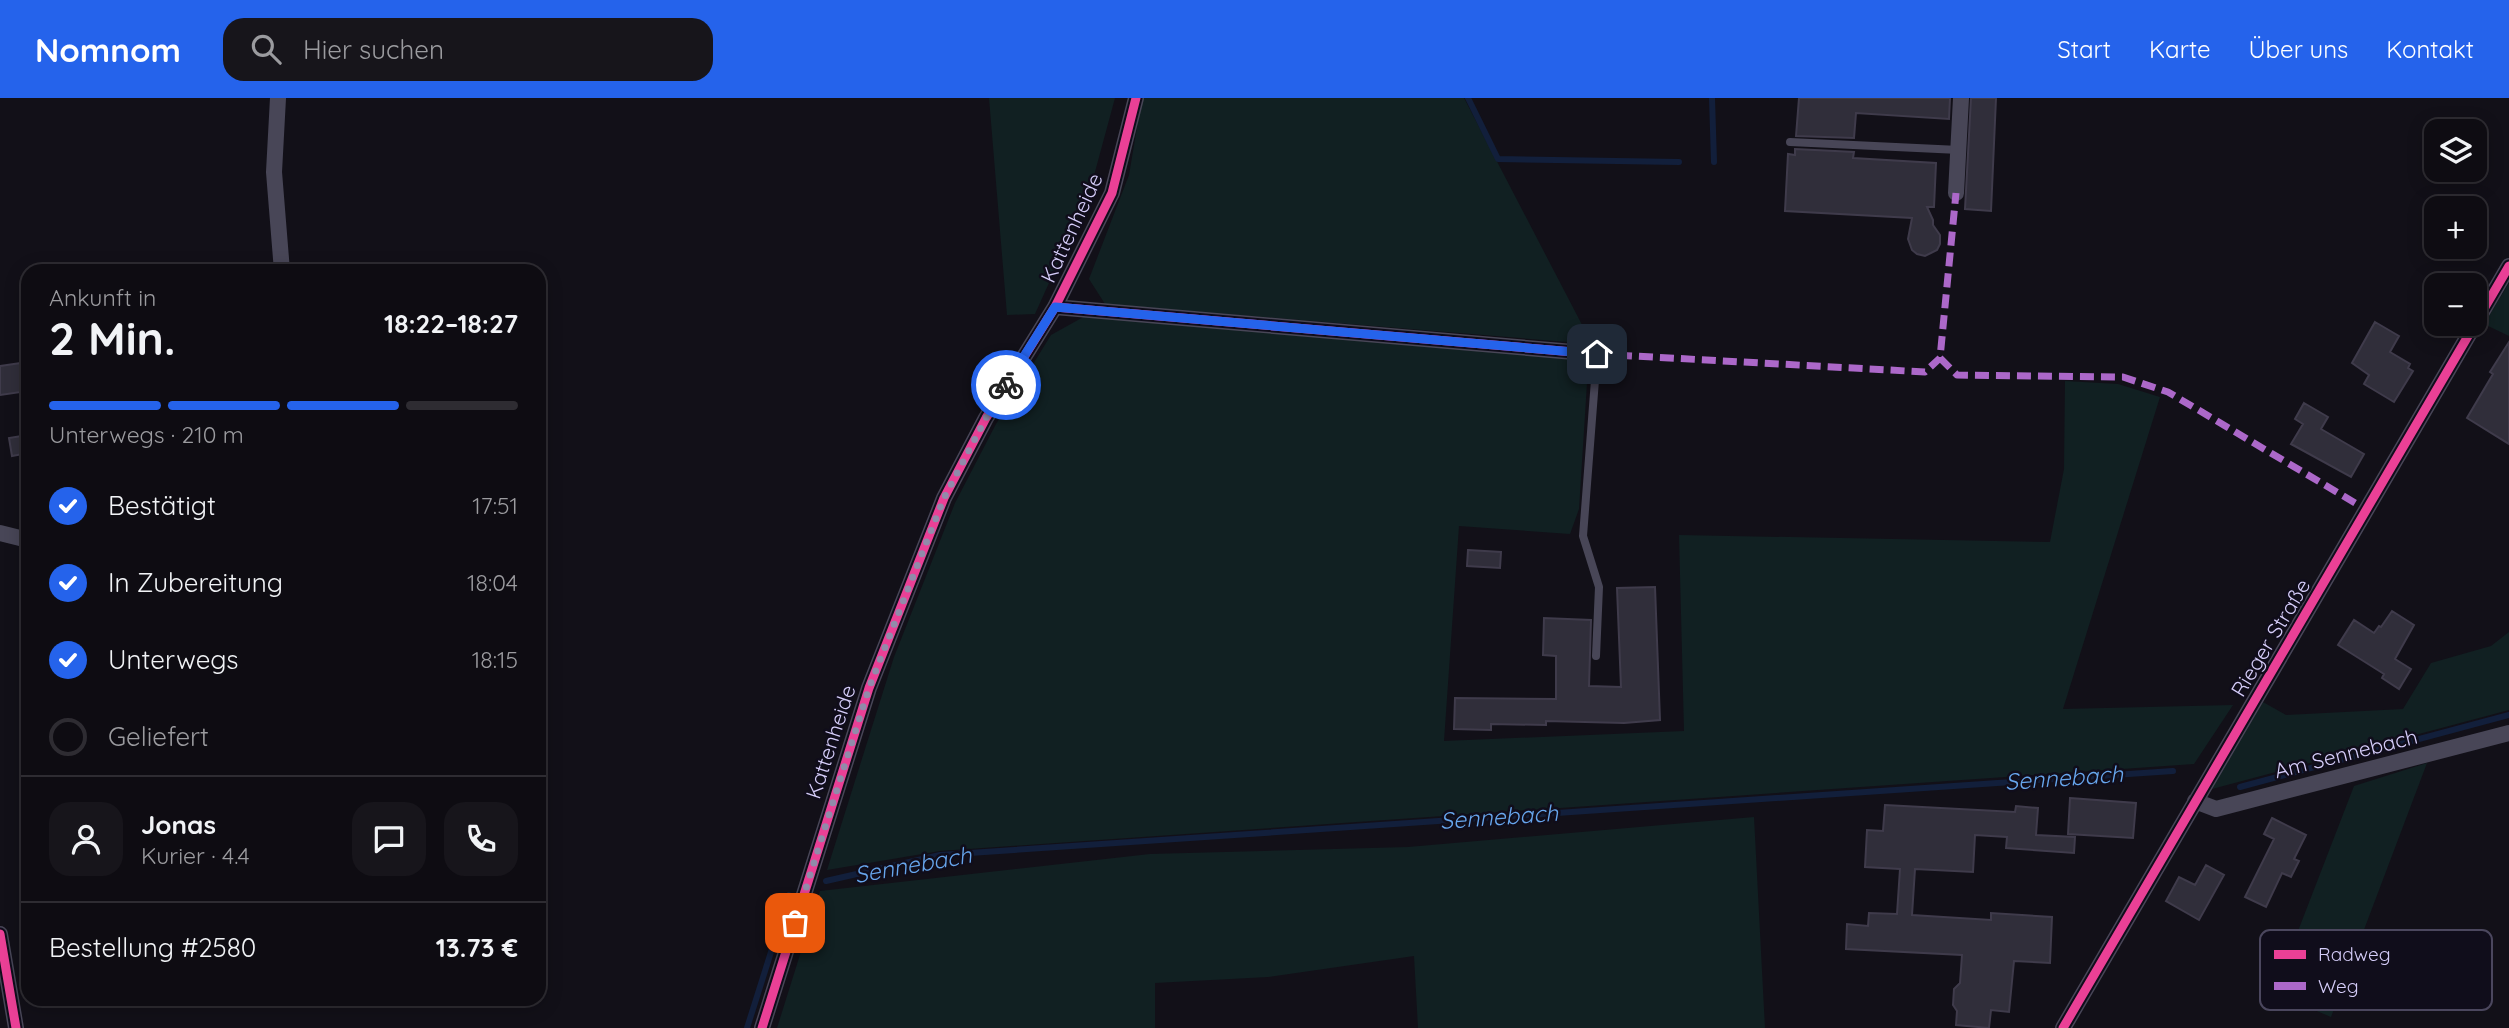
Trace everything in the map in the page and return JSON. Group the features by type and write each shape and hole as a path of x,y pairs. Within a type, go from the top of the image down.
{"street":[{"path":"278,98 274,172 281,264"},
{"name":"Kattenheide","path":"762,1028 869,688 944,498 986,418 1055,307 1112,193 1136,98"},
{"path":"1956,194 1961,98"},
{"name":"Rieger Straße","path":"2063,1028 2509,266"},
{"path":"1055,307 1597,354"},
{"path":"0,533 21,538"},
{"name":"Am Sennebach","path":"2195,801 2216,809 2509,733"},
{"path":"0,934 16,1028"}],"lane":[{"path":"1790,142 1959,150"},
{"path":"1596,656 1599,587 1584,536 1597,354"}],"shaded area":[{"path":"989,98 1115,98 1089,194 1035,314 1007,315"},
{"path":"1142,98 1464,98 1592,344 1105,304 1089,279 1129,175"},
{"path":"2509,283 2509,336 2487,325 2487,319"},
{"path":"1087,315 1559,354 1577,364 1587,383 1579,509 1570,534 1459,526 1444,741 1684,731 1679,535 2050,542 2064,469 2065,381 2118,384 2160,397 2063,709 2233,705 2194,764 940,851 827,870 894,657 955,503 996,424 1051,335"},
{"path":"2509,632 2509,710 2212,789 2263,702 2286,715 2403,709 2431,663 2491,646"},
{"path":"2427,763 2364,930 2298,930 2354,786"},
{"path":"1754,817 1765,1028 1418,1028 1414,956 1268,977 1155,983 1155,1028 777,1028 820,891 1150,854 1408,847"},
{"path":"2314,1010 2334,1010 2331,1017"}],"building":[{"path":"1799,98 1950,98 1949,119 1856,113 1854,138 1796,136"},
{"path":"1971,98 1996,98 1991,211 1965,209"},
{"path":"1795,149 1854,152 1853,158 1936,163 1934,207 1927,207 1933,225 1940,235 1937,250 1925,256 1912,250 1908,239 1912,218 1785,211 1788,154 1795,155"},
{"path":"2375,322 2399,336 2390,352 2410,364 2408,368 2413,371 2394,402 2364,384 2369,375 2352,363"},
{"path":"2509,342 2509,444 2467,418 2493,374 2490,372"},
{"path":"21,363 21,392 0,395 0,366"},
{"path":"2304,403 2328,417 2321,429 2364,454 2351,477 2291,444 2303,424 2295,419"},
{"path":"21,436 21,454 12,456 9,438"},
{"path":"1468,550 1501,552 1500,568 1467,566"},
{"path":"1655,587 1660,720 1624,723 1546,721 1546,725 1491,724 1491,730 1454,729 1455,698 1556,699 1556,656 1543,655 1544,618 1591,620 1589,686 1621,687 1617,588"},
{"path":"2392,611 2414,625 2395,659 2411,669 2399,689 2382,678 2384,674 2338,645 2354,620 2374,633"},
{"path":"2070,798 2136,803 2133,838 2068,834"},
{"path":"1885,805 2015,812 2016,806 2038,808 2036,835 2075,837 2074,853 2006,848 2007,837 1975,835 1973,872 1915,869 1912,915 1991,920 1991,913 2052,917 2050,963 2014,961 2009,1012 1991,1010 1989,1028 1956,1025 1954,989 1960,983 1962,955 1846,949 1847,924 1868,926 1869,913 1897,914 1900,869 1865,867 1867,830 1883,831"},
{"path":"2272,818 2306,835 2294,859 2299,861 2291,877 2282,873 2266,907 2245,897 2274,839 2264,834"},
{"path":"2206,865 2224,875 2199,920 2166,901 2179,877 2195,885"}],"waterway":[{"path":"1468,98 1498,159 1679,162"},
{"path":"1712,98 1714,162"},
{"name":"Sennebach","path":"2240,787 2509,715"},
{"name":"Sennebach","path":"826,881 940,855 2173,771"},
{"name":"Sennebach","path":"747,1028 789,895"}],"marked path":[{"path":"1597,354 1925,372 1940,358 1956,193"},
{"path":"1940,358 1957,375 2123,377 2168,392 2367,510"}],"cycle path":[{"path":"762,1028 869,688 944,498 986,418 1055,307 1112,193 1136,98"},
{"path":"2063,1028 2509,266"},
{"path":"1055,307 1597,354"},
{"path":"0,934 16,1028"}],"way so far":[{"path":"795,923 869,688 944,498 1006,385"}],"route":[{"path":"1006,385 1055,307 1597,354"}]}
